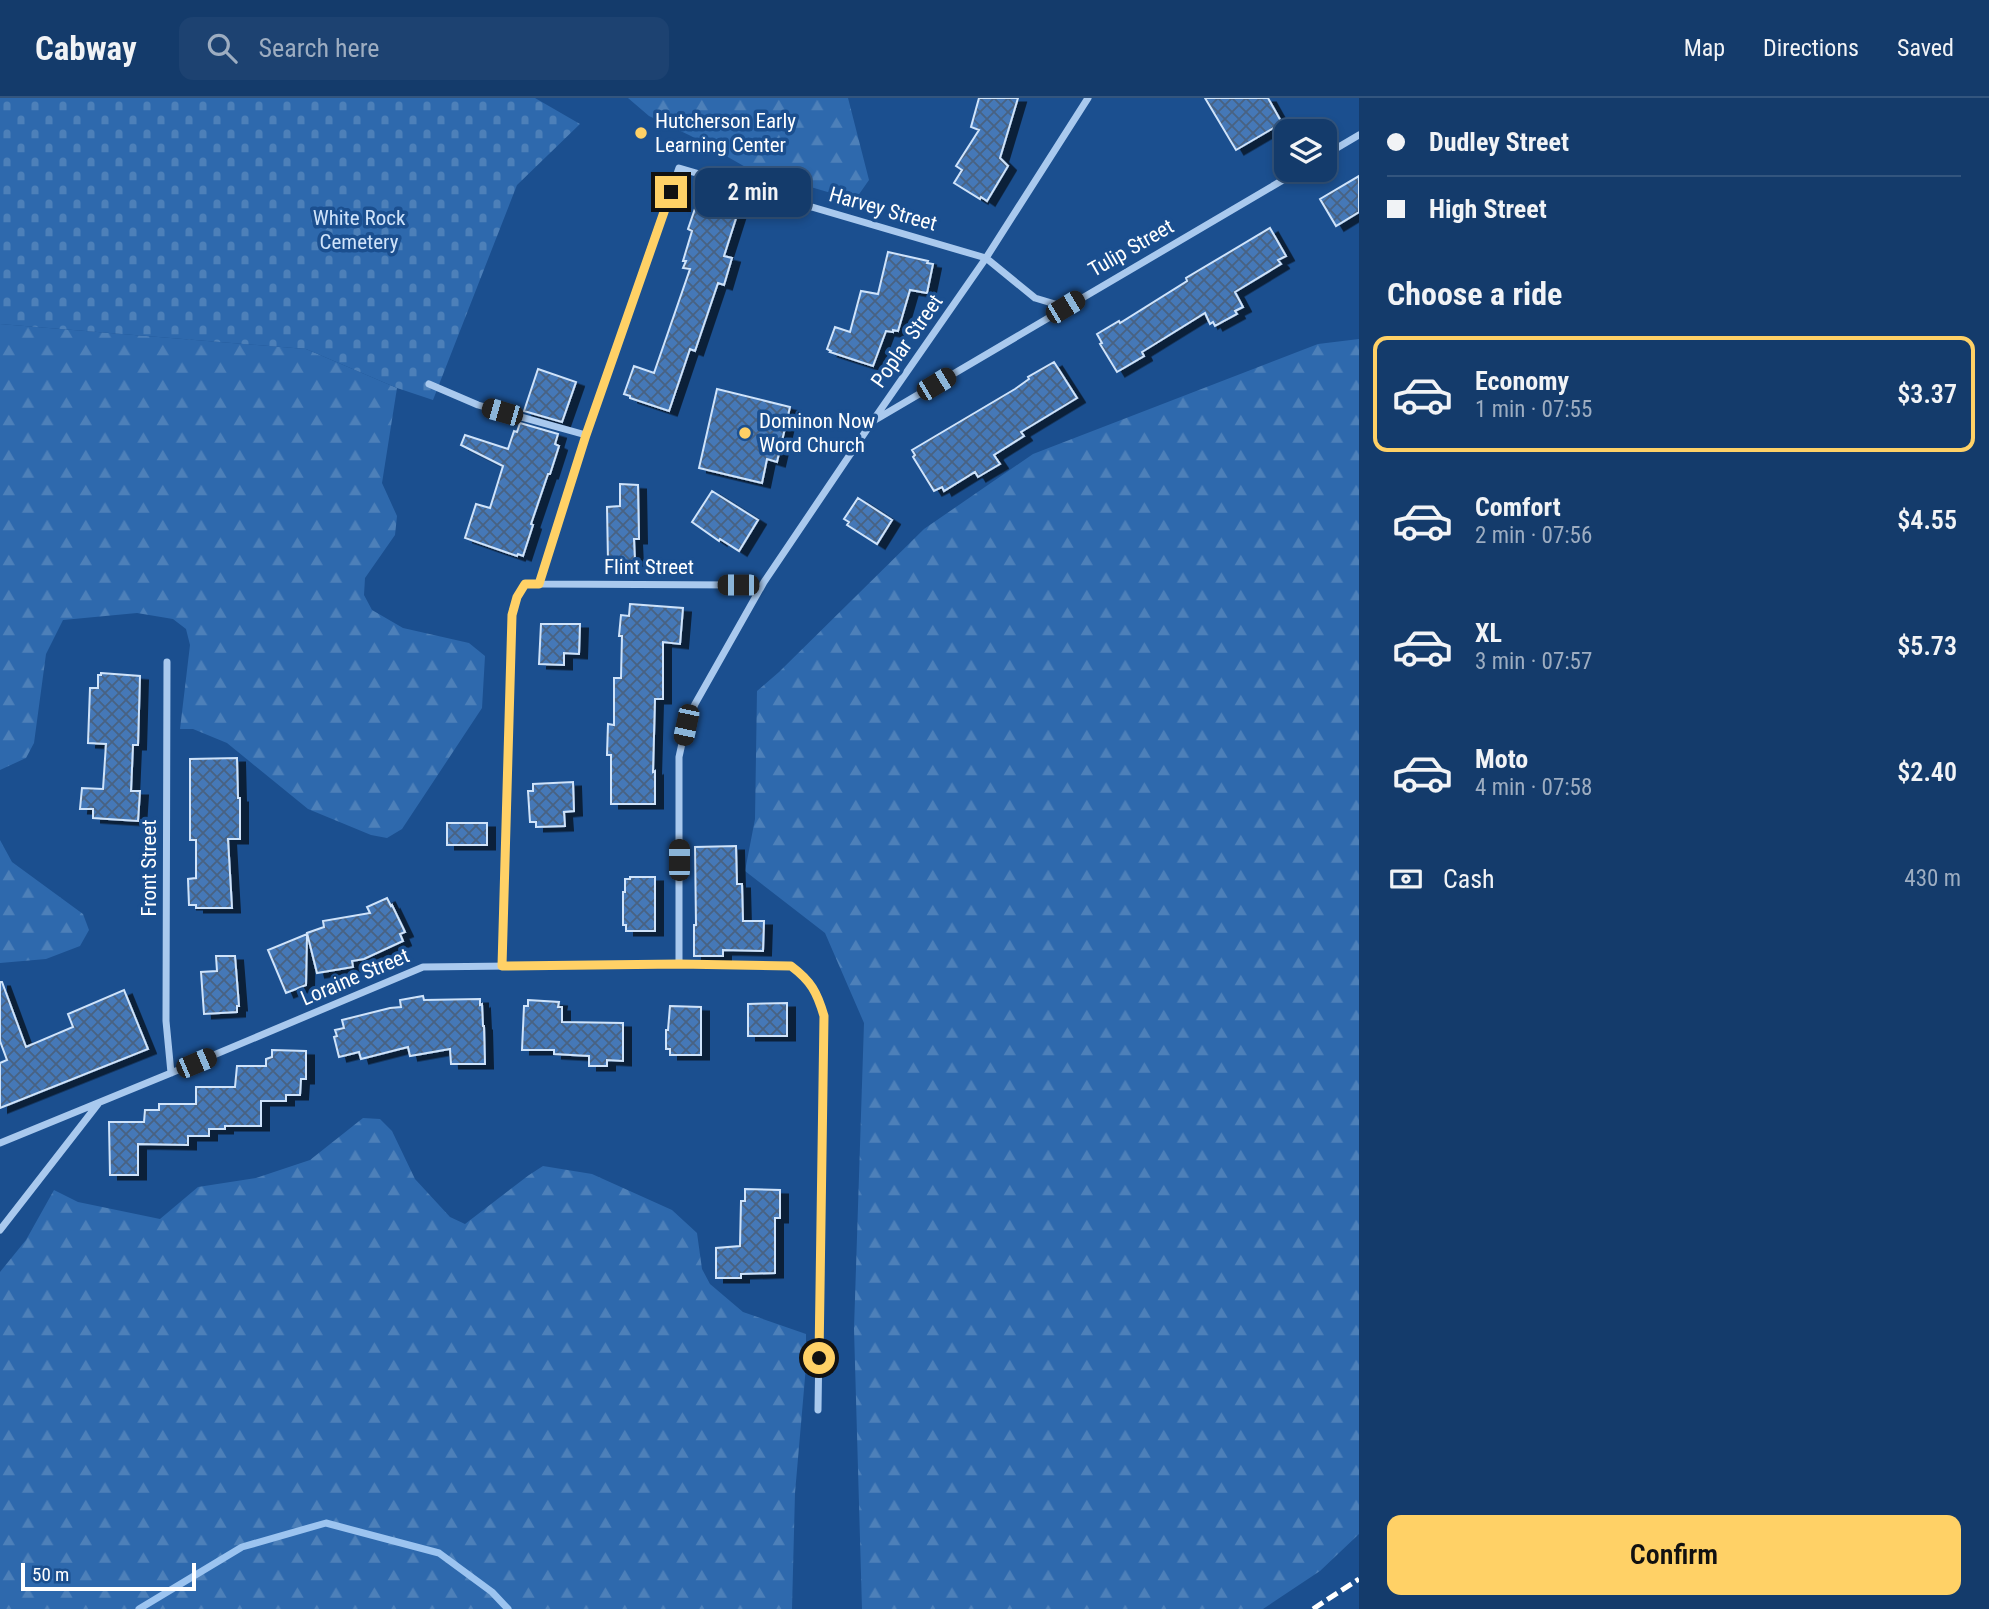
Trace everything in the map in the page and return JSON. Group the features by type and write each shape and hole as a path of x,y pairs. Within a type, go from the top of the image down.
{"street":[{"name":"Poplar Street","path":"679,964 679,757 686,725 695,704 757,594 986,258 1088,98"},
{"path":"1337,148 1359,135"},
{"name":"Harvey Street","path":"586,435 679,168 986,258 1035,298 1065,307"},
{"name":"Tulip Street","path":"872,422 1279,182"},
{"path":"429,384 478,405 586,435 539,584 525,584 517,597 512,615 502,966"},
{"name":"Flint Street","path":"539,584 738,585 757,594"},
{"name":"Front Street","path":"167,662 166,1021 171,1073"},
{"name":"Loraine Street","path":"0,1143 423,967 679,964 791,966 805,977 818,994 824,1016 818,1410"},
{"path":"0,1230 99,1103"}],"green space":[{"name":"White Rock Cemetery","path":"0,98 535,98 580,124 517,185 433,400 397,388 306,349 0,324"},
{"path":"628,98 848,98 869,180 855,200 749,169 649,116"},
{"path":"0,324 306,349 397,388 382,483 397,516 395,535 365,578 364,595 372,610 403,628 469,643 485,656 482,708 402,829 387,838 371,835 308,809 227,743 193,729 180,729 190,645 186,629 173,619 137,613 63,620 46,654 34,743 26,758 0,770"},
{"path":"1359,339 1359,1534 1320,1571 1263,1609 862,1609 854,1329 864,1023 825,933 745,871 755,819 757,691 924,529 1033,454 1318,344"},
{"path":"0,840 12,862 83,914 89,930 80,946 46,959 0,963"},
{"path":"363,1118 380,1119 392,1131 415,1179 450,1217 465,1224 543,1166 592,1174 672,1210 697,1233 702,1269 710,1284 743,1312 806,1334 806,1366 795,1493 792,1609 0,1609 0,1272 26,1240 54,1190 78,1202 160,1219 198,1187 256,1178 310,1160"}],"building":[{"path":"979,98 1018,98 1000,158 1008,166 987,201 954,183 962,170 956,166 979,130 971,127"},
{"path":"1205,98 1268,98 1280,119 1274,119 1274,128 1236,150"},
{"path":"1359,176 1359,212 1336,226 1320,199"},
{"path":"699,197 739,209 724,256 732,258 724,285 718,283 695,351 690,349 669,411 624,394 634,366 654,373 690,269 683,268 686,261 683,261 692,231 688,229"},
{"path":"1270,228 1286,256 1278,260 1281,264 1235,292 1243,307 1235,311 1237,314 1215,326 1213,322 1210,324 1205,313 1142,352 1144,356 1117,372 1097,334 1119,321 1120,323 1187,281 1186,278"},
{"path":"888,252 933,264 927,293 910,290 898,331 886,331 873,366 830,352 827,349 835,327 850,332 861,291 878,294"},
{"path":"1054,362 1077,398 1021,432 1024,436 994,455 1000,464 978,477 975,472 944,491 942,487 934,491 913,457 915,455 912,450 1015,389 1029,379 1028,377"},
{"path":"538,369 576,382 562,422 524,411"},
{"name":"Dominon Now Word Church","path":"717,389 790,407 777,462 767,459 762,483 699,468"},
{"path":"520,423 558,434 555,444 559,446 531,524 533,525 523,556 517,556 465,538 476,504 490,508 503,466 461,445 465,435 508,449"},
{"path":"620,484 638,485 639,539 634,539 635,561 608,561 607,507 620,506"},
{"path":"712,491 758,520 739,551 692,522"},
{"path":"858,498 892,520 877,544 847,525 849,522 844,519"},
{"path":"630,604 683,608 680,644 663,642 663,699 655,699 655,804 611,804 611,755 607,755 608,724 614,725 614,678 621,678 621,615 629,616"},
{"path":"541,624 580,624 579,654 564,653 564,665 539,664"},
{"path":"98,675 140,676 138,745 133,745 131,791 140,791 138,821 93,818 93,809 80,809 82,788 103,789 106,744 88,743 90,688 98,688"},
{"path":"237,758 240,839 228,839 232,908 196,908 196,905 189,905 188,879 196,878 196,840 190,840 190,759"},
{"path":"573,782 574,811 564,812 565,826 536,827 536,822 530,822 528,791 533,791 533,784"},
{"path":"447,823 487,823 487,845 447,845"},
{"path":"736,846 737,884 742,884 743,921 764,921 763,951 723,950 723,956 694,956 695,847"},
{"path":"655,877 655,931 626,931 626,925 623,925 623,892 625,879"},
{"path":"387,898 405,932 400,934 403,941 364,959 352,961 353,967 317,973 307,933 324,927 323,921 370,913 367,907"},
{"path":"307,934 306,985 286,993 268,950"},
{"path":"216,956 235,956 239,1006 237,1012 204,1014 201,972 217,971"},
{"path":"0,982 26,1047 73,1027 68,1014 124,990 148,1049 0,1108 0,1063 7,1060 0,1041"},
{"path":"423,996 424,1000 480,999 485,1064 451,1064 450,1049 410,1056 408,1047 361,1059 359,1052 339,1057 334,1037 337,1036 335,1030 344,1028 342,1020 401,1007 400,1000"},
{"path":"528,1000 559,1002 558,1007 562,1007 562,1022 623,1023 623,1061 607,1060 607,1066 589,1066 589,1056 554,1054 554,1050 522,1050 524,1006 528,1006"},
{"path":"787,1003 787,1036 748,1036 748,1004"},
{"path":"670,1006 701,1007 701,1055 670,1055 670,1049 666,1049"},
{"path":"272,1050 306,1051 306,1079 301,1079 300,1095 286,1095 286,1101 261,1101 261,1126 209,1129 209,1136 188,1136 188,1145 138,1144 138,1175 110,1175 109,1122 144,1122 145,1110 159,1110 159,1104 196,1104 196,1087 235,1087 237,1066 266,1066 266,1059 272,1057"},
{"path":"745,1189 780,1190 780,1218 775,1218 775,1273 741,1274 741,1278 716,1278 716,1248 740,1246 741,1201 745,1201"}],"waterway":[{"path":"139,1609 242,1547 326,1523 439,1553 492,1592 508,1609"}],"railway":[{"path":"1313,1609 1359,1579"}],"place":[{"name":"Hutcherson Early Learning Center","path":"641,133"},
{"name":"Dominon Now Word Church","path":"745,433"}],"route":[{"path":"671,192 586,435 539,584 525,584 517,597 512,615 502,966 791,966 805,977 818,994 824,1016 819,1358"}]}
